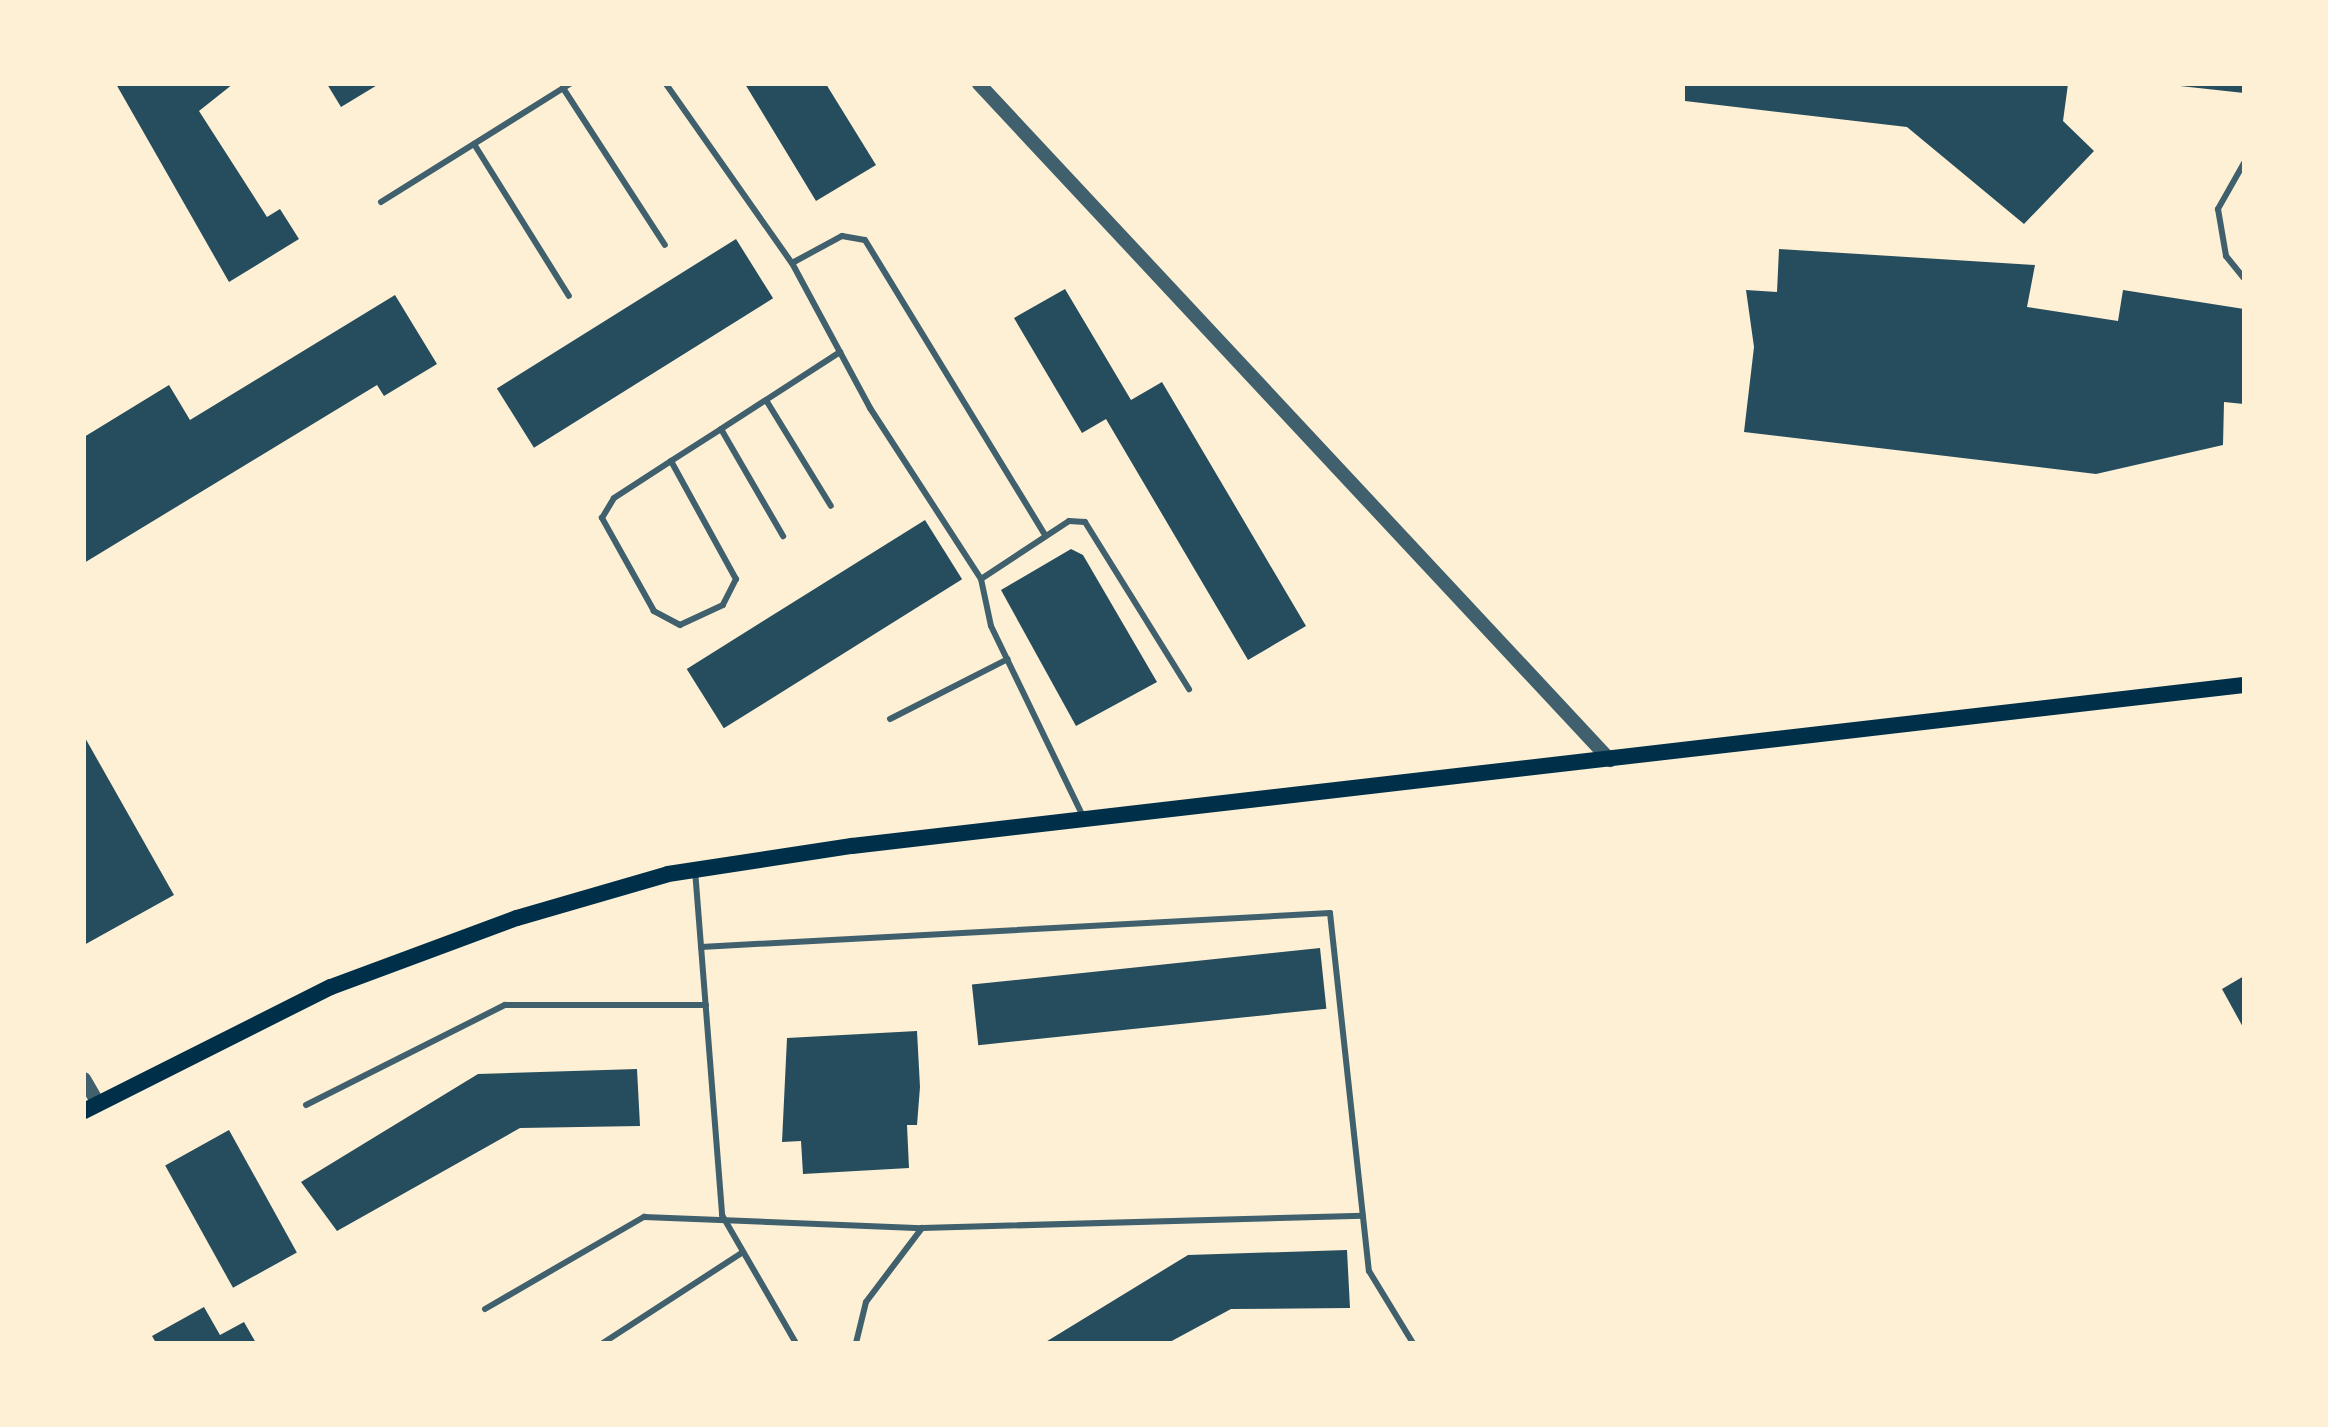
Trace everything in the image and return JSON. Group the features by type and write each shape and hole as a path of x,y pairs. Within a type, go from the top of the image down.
{"main road":[{"path":"91,1107 331,987 517,918 695,870 1085,819 2244,685"}],"street":[{"path":"979,84 1610,760"},
{"path":"84,1079 91,1107"}],"lane":[{"path":"666,84 792,263 840,352 981,579 1008,659 1085,819"},
{"path":"381,202 566,86 665,245"},
{"path":"474,144 569,296"},
{"path":"2244,163 2218,209 2226,256 2244,278"},
{"path":"792,263 842,236 865,240 1045,535"},
{"path":"671,461 736,579 723,605 680,625 654,611 602,518 614,498 671,461 766,400 840,352"},
{"path":"766,400 831,506"},
{"path":"721,429 783,536"},
{"path":"981,579 1069,521 1085,522 1189,689"},
{"path":"890,719 1008,659"},
{"path":"695,870 722,1215 796,1343"},
{"path":"701,947 1330,913 1369,1271 1413,1343"},
{"path":"306,1105 505,1005 706,1005"},
{"path":"485,1309 644,1217 722,1215 922,1228 1363,1216"},
{"path":"856,1343 866,1302 922,1228"},
{"path":"603,1343 743,1252"}],"building":[{"path":"116,84 233,84 199,111 267,217 280,209 299,239 229,282"},
{"path":"327,84 379,84 341,107"},
{"path":"745,84 826,84 876,165 816,201"},
{"path":"1685,84 2068,84 2063,121 2094,151 2024,224 1907,127 1685,101"},
{"path":"2180,84 2244,84 2244,93 2180,86"},
{"path":"736,239 773,298 534,448 497,388"},
{"path":"1779,249 2035,265 2027,307 2118,321 2123,290 2244,309 2244,404 2224,402 2223,445 2096,474 1744,432 1754,347 1746,290 1777,292"},
{"path":"1065,289 1131,400 1162,382 1306,626 1248,660 1106,419 1082,433 1014,318"},
{"path":"395,295 437,364 384,396 377,385 84,563 84,437 169,385 190,420"},
{"path":"925,520 962,579 724,728 687,669"},
{"path":"1071,549 1083,555 1157,682 1076,726 1001,590"},
{"path":"84,736 174,895 84,945"},
{"path":"1320,948 1326,1009 978,1045 972,985"},
{"path":"2244,976 2244,1029 2222,989"},
{"path":"917,1031 920,1087 917,1125 907,1125 909,1168 803,1174 801,1141 782,1142 787,1038"},
{"path":"637,1069 640,1126 520,1128 337,1231 301,1182 478,1074"},
{"path":"229,1130 297,1252 233,1288 165,1165"},
{"path":"1347,1250 1350,1308 1231,1309 1168,1343 1044,1343 1188,1255"},
{"path":"204,1307 220,1335 244,1322 256,1343 156,1343 152,1336"}]}
